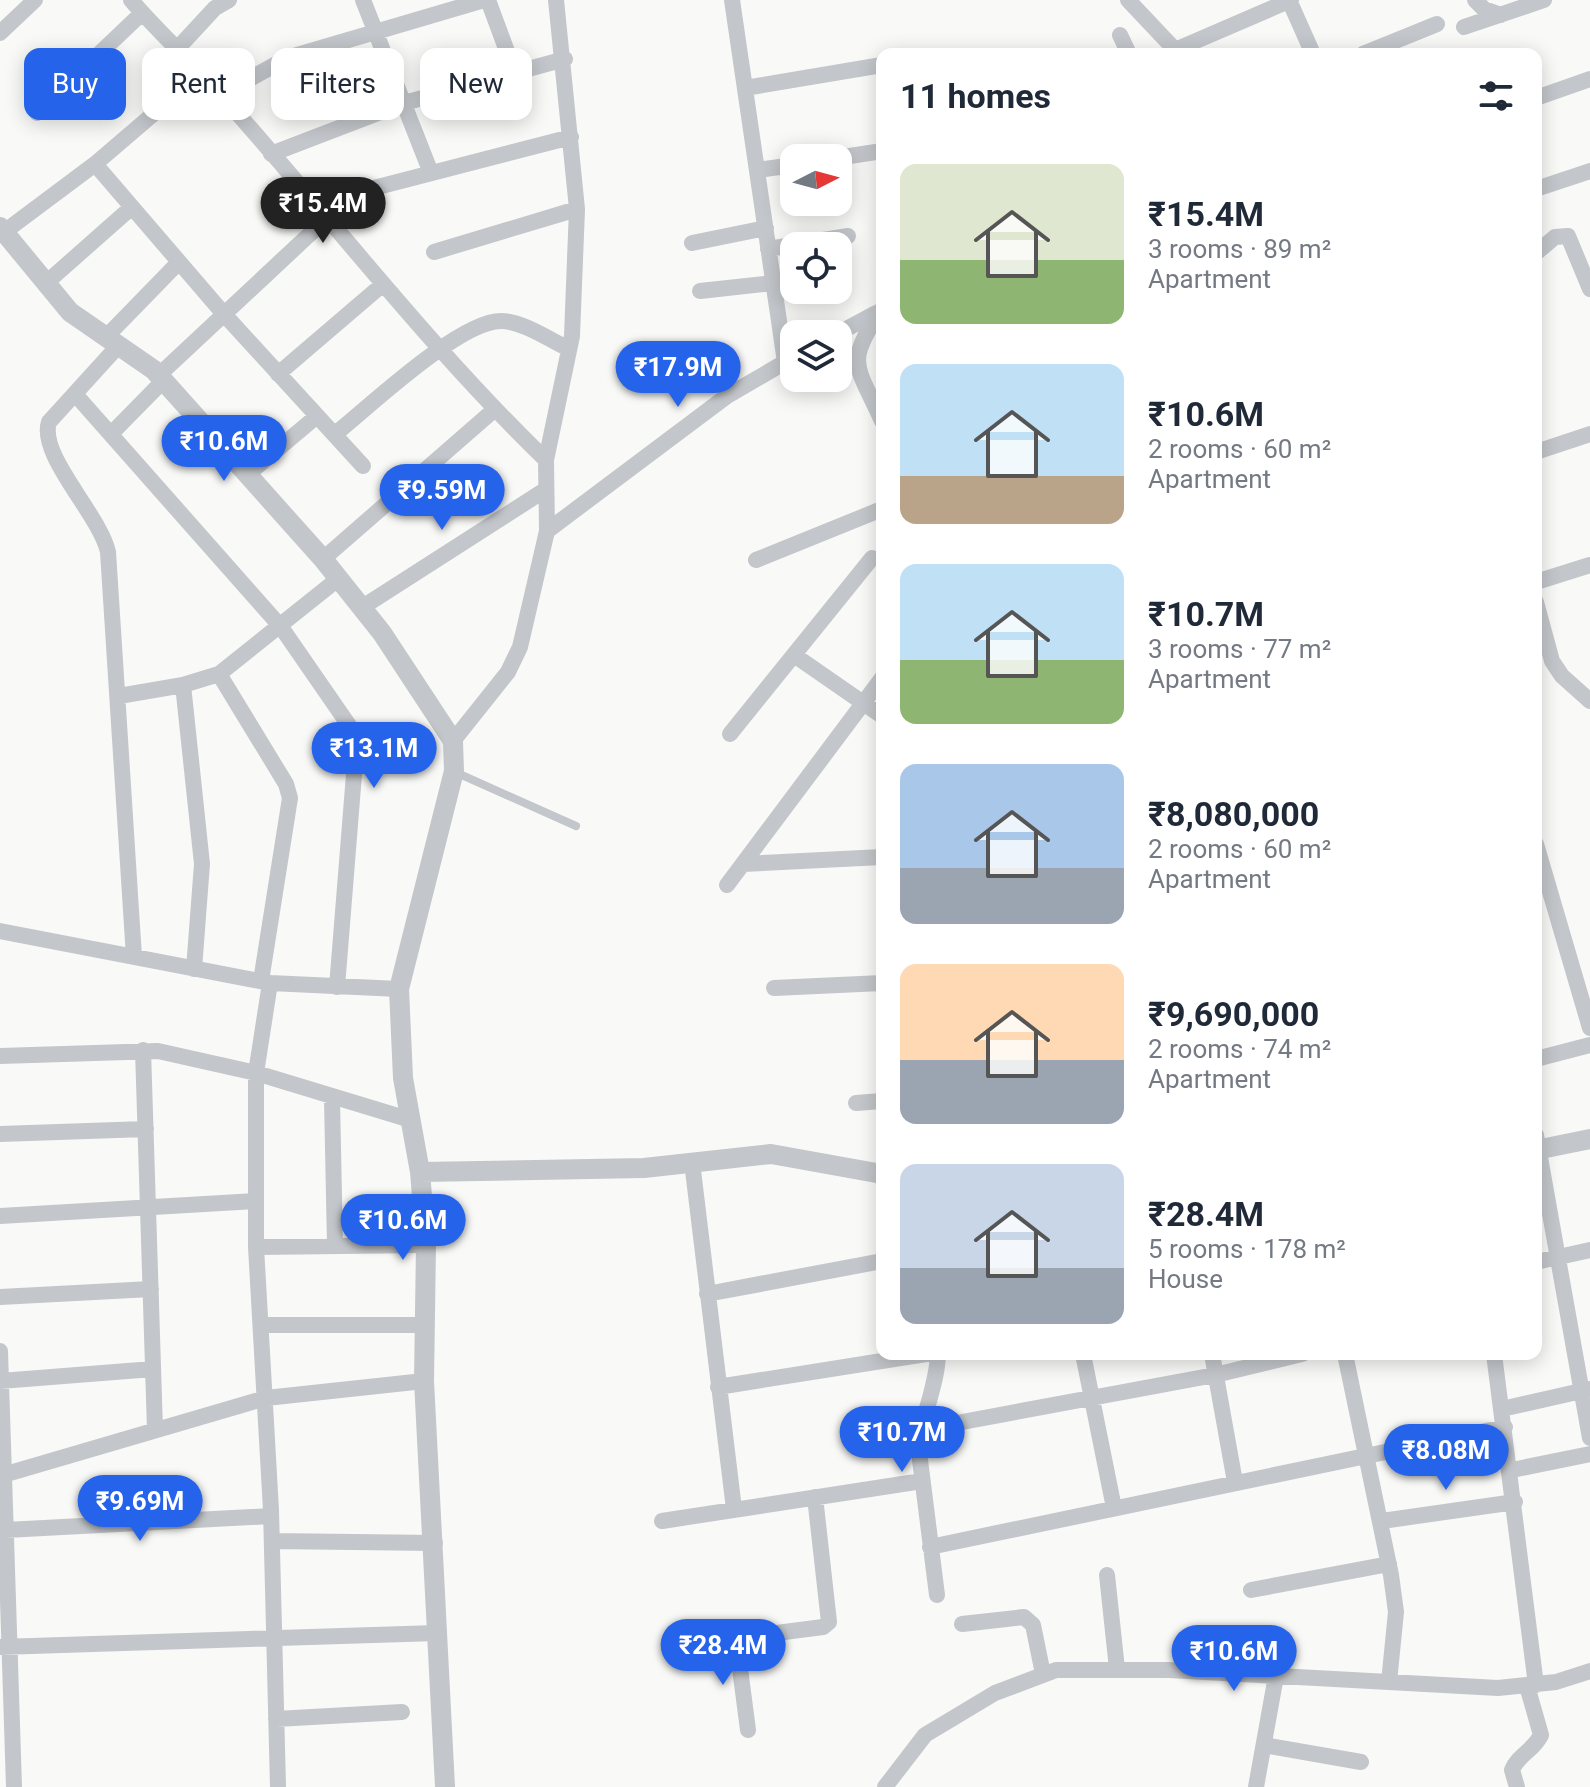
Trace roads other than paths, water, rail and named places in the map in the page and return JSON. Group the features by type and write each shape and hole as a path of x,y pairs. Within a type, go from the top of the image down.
{"street":[{"path":"0,33 35,0"},
{"path":"131,0 176,48"},
{"path":"178,48 215,8 229,0"},
{"path":"363,0 382,48"},
{"path":"255,76 287,58 486,0 505,48"},
{"path":"453,741 508,672 520,647 547,531 546,460 574,315 577,209 565,59 556,0"},
{"path":"732,0 773,283 781,320"},
{"path":"1128,0 1173,48"},
{"path":"1186,48 1290,0 1310,48"},
{"path":"1475,0 1484,9 1501,15"},
{"path":"1464,27 1544,0"},
{"path":"105,48 142,13"},
{"path":"1378,48 1437,24"},
{"path":"1120,35 1126,48"},
{"path":"532,68 565,59"},
{"path":"745,88 876,66"},
{"path":"1542,96 1590,79"},
{"path":"420,99 404,103 431,173"},
{"path":"146,120 95,164 2,230 70,312 162,378 323,559 382,633 453,741 454,771 399,989 403,1078 420,1172 426,1245 424,1381 435,1543 445,1787"},
{"path":"242,120 439,349 494,410 546,460"},
{"path":"271,154 360,120"},
{"path":"370,189 571,137"},
{"path":"852,156 876,152"},
{"path":"95,164 223,313 363,466"},
{"path":"757,170 780,167"},
{"path":"1542,187 1590,171"},
{"path":"46,283 132,207"},
{"path":"434,252 577,209"},
{"path":"111,434 223,313 327,218"},
{"path":"692,243 766,228"},
{"path":"1542,248 1555,237 1568,236 1590,289"},
{"path":"768,249 780,247"},
{"path":"134,957 119,696 105,542 47,439 49,422 75,394 112,341 179,262"},
{"path":"700,291 773,283"},
{"path":"278,374 382,285"},
{"path":"852,326 876,313"},
{"path":"876,318 861,339 856,353 857,365 876,408"},
{"path":"335,434 439,349 482,326 503,321 569,349"},
{"path":"547,531 727,396 780,366"},
{"path":"75,394 281,627 357,737 337,987"},
{"path":"323,559 494,410"},
{"path":"247,475 317,416"},
{"path":"1542,450 1590,434"},
{"path":"361,608 545,490"},
{"path":"756,560 876,511"},
{"path":"730,734 872,558"},
{"path":"1542,580 1590,565"},
{"path":"119,696 183,685 219,674 338,579"},
{"path":"1542,624 1552,661 1562,676 1590,699"},
{"path":"794,655 876,712"},
{"path":"219,674 286,784 290,798 256,1073 256,1247 271,1516 278,1787"},
{"path":"183,685 202,864 194,969"},
{"path":"727,885 876,686"},
{"path":"743,864 876,857"},
{"path":"1542,864 1590,1028"},
{"path":"0,931 266,982 399,989"},
{"path":"774,988 876,983"},
{"path":"1542,1057 1590,1045"},
{"path":"0,1056 143,1050 256,1073 332,1099 411,1120"},
{"path":"143,1050 155,1430"},
{"path":"332,1099 335,1245"},
{"path":"856,1103 876,1101"},
{"path":"0,1134 146,1129"},
{"path":"1542,1144 1590,1139"},
{"path":"420,1172 608,1169 771,1154 876,1173"},
{"path":"692,1162 734,1509"},
{"path":"1542,1170 1586,1390 1590,1438"},
{"path":"0,1216 256,1201"},
{"path":"256,1247 426,1245"},
{"path":"1542,1261 1590,1250"},
{"path":"707,1294 876,1262"},
{"path":"0,1297 151,1289"},
{"path":"261,1325 423,1325"},
{"path":"0,1351 6,1530 3,1559 6,1731 14,1787"},
{"path":"718,1387 888,1360"},
{"path":"937,1595 922,1481 919,1430 937,1372 938,1360"},
{"path":"1084,1360 1114,1508"},
{"path":"1213,1360 1235,1482"},
{"path":"919,1430 1215,1375 1277,1360"},
{"path":"1346,1360 1382,1521 1396,1612 1389,1682"},
{"path":"1495,1360 1512,1470 1532,1686 1541,1735 1536,1745 1516,1761 1512,1770 1517,1787"},
{"path":"0,1381 153,1369"},
{"path":"3,1475 266,1398 424,1381"},
{"path":"1502,1409 1586,1390"},
{"path":"930,1547 1505,1427"},
{"path":"1512,1470 1590,1454"},
{"path":"662,1521 922,1481"},
{"path":"683,1645 823,1627 829,1622 815,1497"},
{"path":"1382,1521 1515,1502"},
{"path":"6,1530 271,1516"},
{"path":"272,1541 435,1543"},
{"path":"1251,1590 1389,1564"},
{"path":"1107,1575 1117,1669"},
{"path":"962,1624 1024,1617 1033,1625 1043,1674"},
{"path":"4,1647 437,1633"},
{"path":"736,1638 748,1730"},
{"path":"885,1787 925,1735 995,1693 1043,1674 1084,1668 1117,1669 1463,1688 1532,1686 1590,1671"},
{"path":"1256,1787 1276,1676"},
{"path":"276,1719 402,1712"},
{"path":"1264,1745 1361,1762"}],"lane":[{"path":"454,771 576,826"}]}
